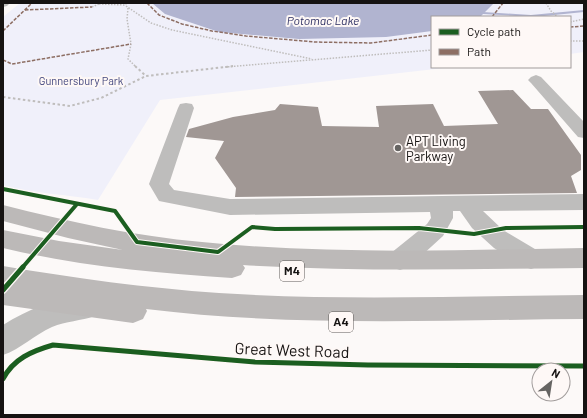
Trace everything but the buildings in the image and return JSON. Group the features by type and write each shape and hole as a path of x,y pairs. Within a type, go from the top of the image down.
{"highway":[{"path":"3,213 109,238 188,249 269,257 400,260 584,258"},
{"name":"M4","path":"3,239 99,256 180,265 269,270 357,273 584,270"},
{"path":"3,276 87,290 168,300 262,306 363,310 584,307"},
{"name":"Great West Road","path":"3,294 98,307 263,320 365,322 584,322"}],"street":[{"path":"536,80 584,133"},
{"path":"186,108 159,184 167,196 230,207 584,202"},
{"path":"400,260 435,230 442,218 441,204"},
{"path":"466,204 476,219 487,231 504,244 531,259"},
{"path":"3,342 38,319 68,309 98,307"}],"path":[{"path":"546,3 551,11 557,16"},
{"path":"92,6 99,4 126,4 128,8 151,23 172,30 317,60"},
{"path":"128,8 126,19 131,44 128,59 146,76"},
{"path":"571,22 584,18"},
{"path":"571,41 584,41"},
{"path":"3,97 70,106 102,98 146,76 241,65 431,50"}],"green space":[{"name":"Gunnersbury Park","path":"20,3 584,3 584,52 571,54 571,16 431,16 431,68 444,68 160,100 98,200 26,190 3,185 3,17"}],"water":[{"name":"Potomac Lake","path":"152,3 494,3 481,16 431,16 431,31 386,37 299,39 219,32 165,14"}],"waterway":[{"path":"483,13 531,16 584,11"}],"marked path":[{"path":"3,31 32,3"},
{"path":"147,3 159,15 182,24 212,31 246,36 315,42 371,43 388,42 431,35"},
{"path":"493,16 503,3"},
{"path":"25,10 92,7"},
{"path":"571,27 584,26"},
{"path":"3,60 12,64 131,44"}],"cycle path":[{"path":"3,189 115,211 137,242 218,252 252,227 275,229 419,228 474,234 506,228 584,227"},
{"path":"3,290 77,204"},
{"path":"3,379 12,366 24,356 53,345 255,362 368,365 584,366"}],"place":[{"name":"APT Living Parkway","path":"398,148"}]}
